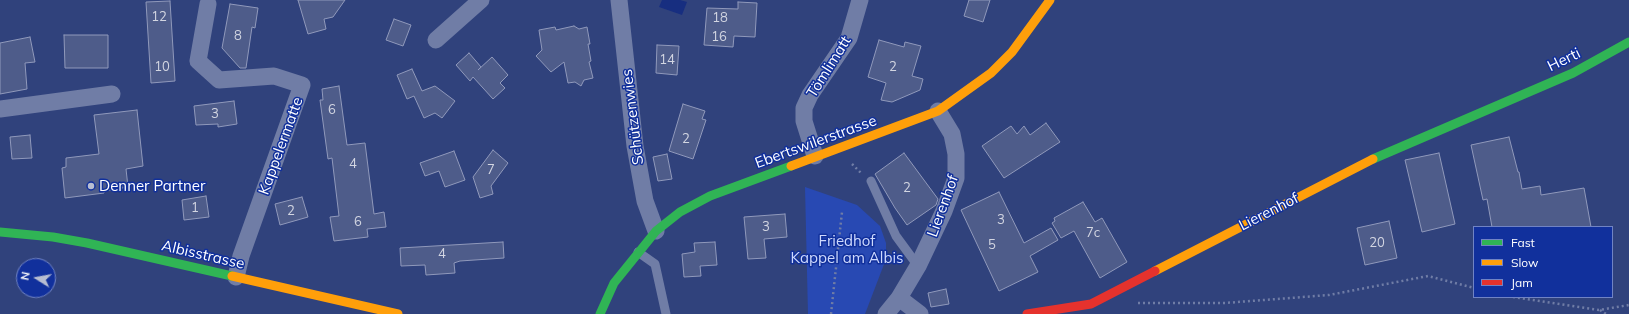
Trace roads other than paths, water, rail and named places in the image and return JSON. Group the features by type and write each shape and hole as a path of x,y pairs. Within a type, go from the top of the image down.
{"street":[{"path":"436,40 481,0"},
{"name":"Schützenwies","path":"619,0 635,146 645,201 656,231"},
{"name":"Tömlimatt","path":"815,156 804,121 804,108 810,95 849,38 860,0"},
{"name":"Ebertswilerstrasse","path":"600,314 614,282 656,231 680,212 710,196 938,111 986,77 1012,52 1050,0"},
{"name":"Kappelermatte","path":"208,4 198,61 219,80 274,76 302,85 241,256 236,277"},
{"name":"Herti","path":"1510,100 1573,73 1629,42"},
{"path":"0,109 112,94"},
{"name":"Lierenhof","path":"1027,314 1091,304 1379,156 1510,100"},
{"name":"Lierenhof","path":"886,314 899,298 918,266 944,211 956,178 956,154 952,134 938,111"},
{"name":"Albisstrasse","path":"0,232 53,237 87,244 398,314"},
{"path":"899,298 920,314"}],"lane":[{"path":"871,181 896,236 918,266"},
{"path":"638,252 655,264 666,314"}],"place":[{"name":"Denner Partner","path":"91,186"}],"park label":[{"name":"Friedhof Kappel am Albis","path":"847,250"}]}
